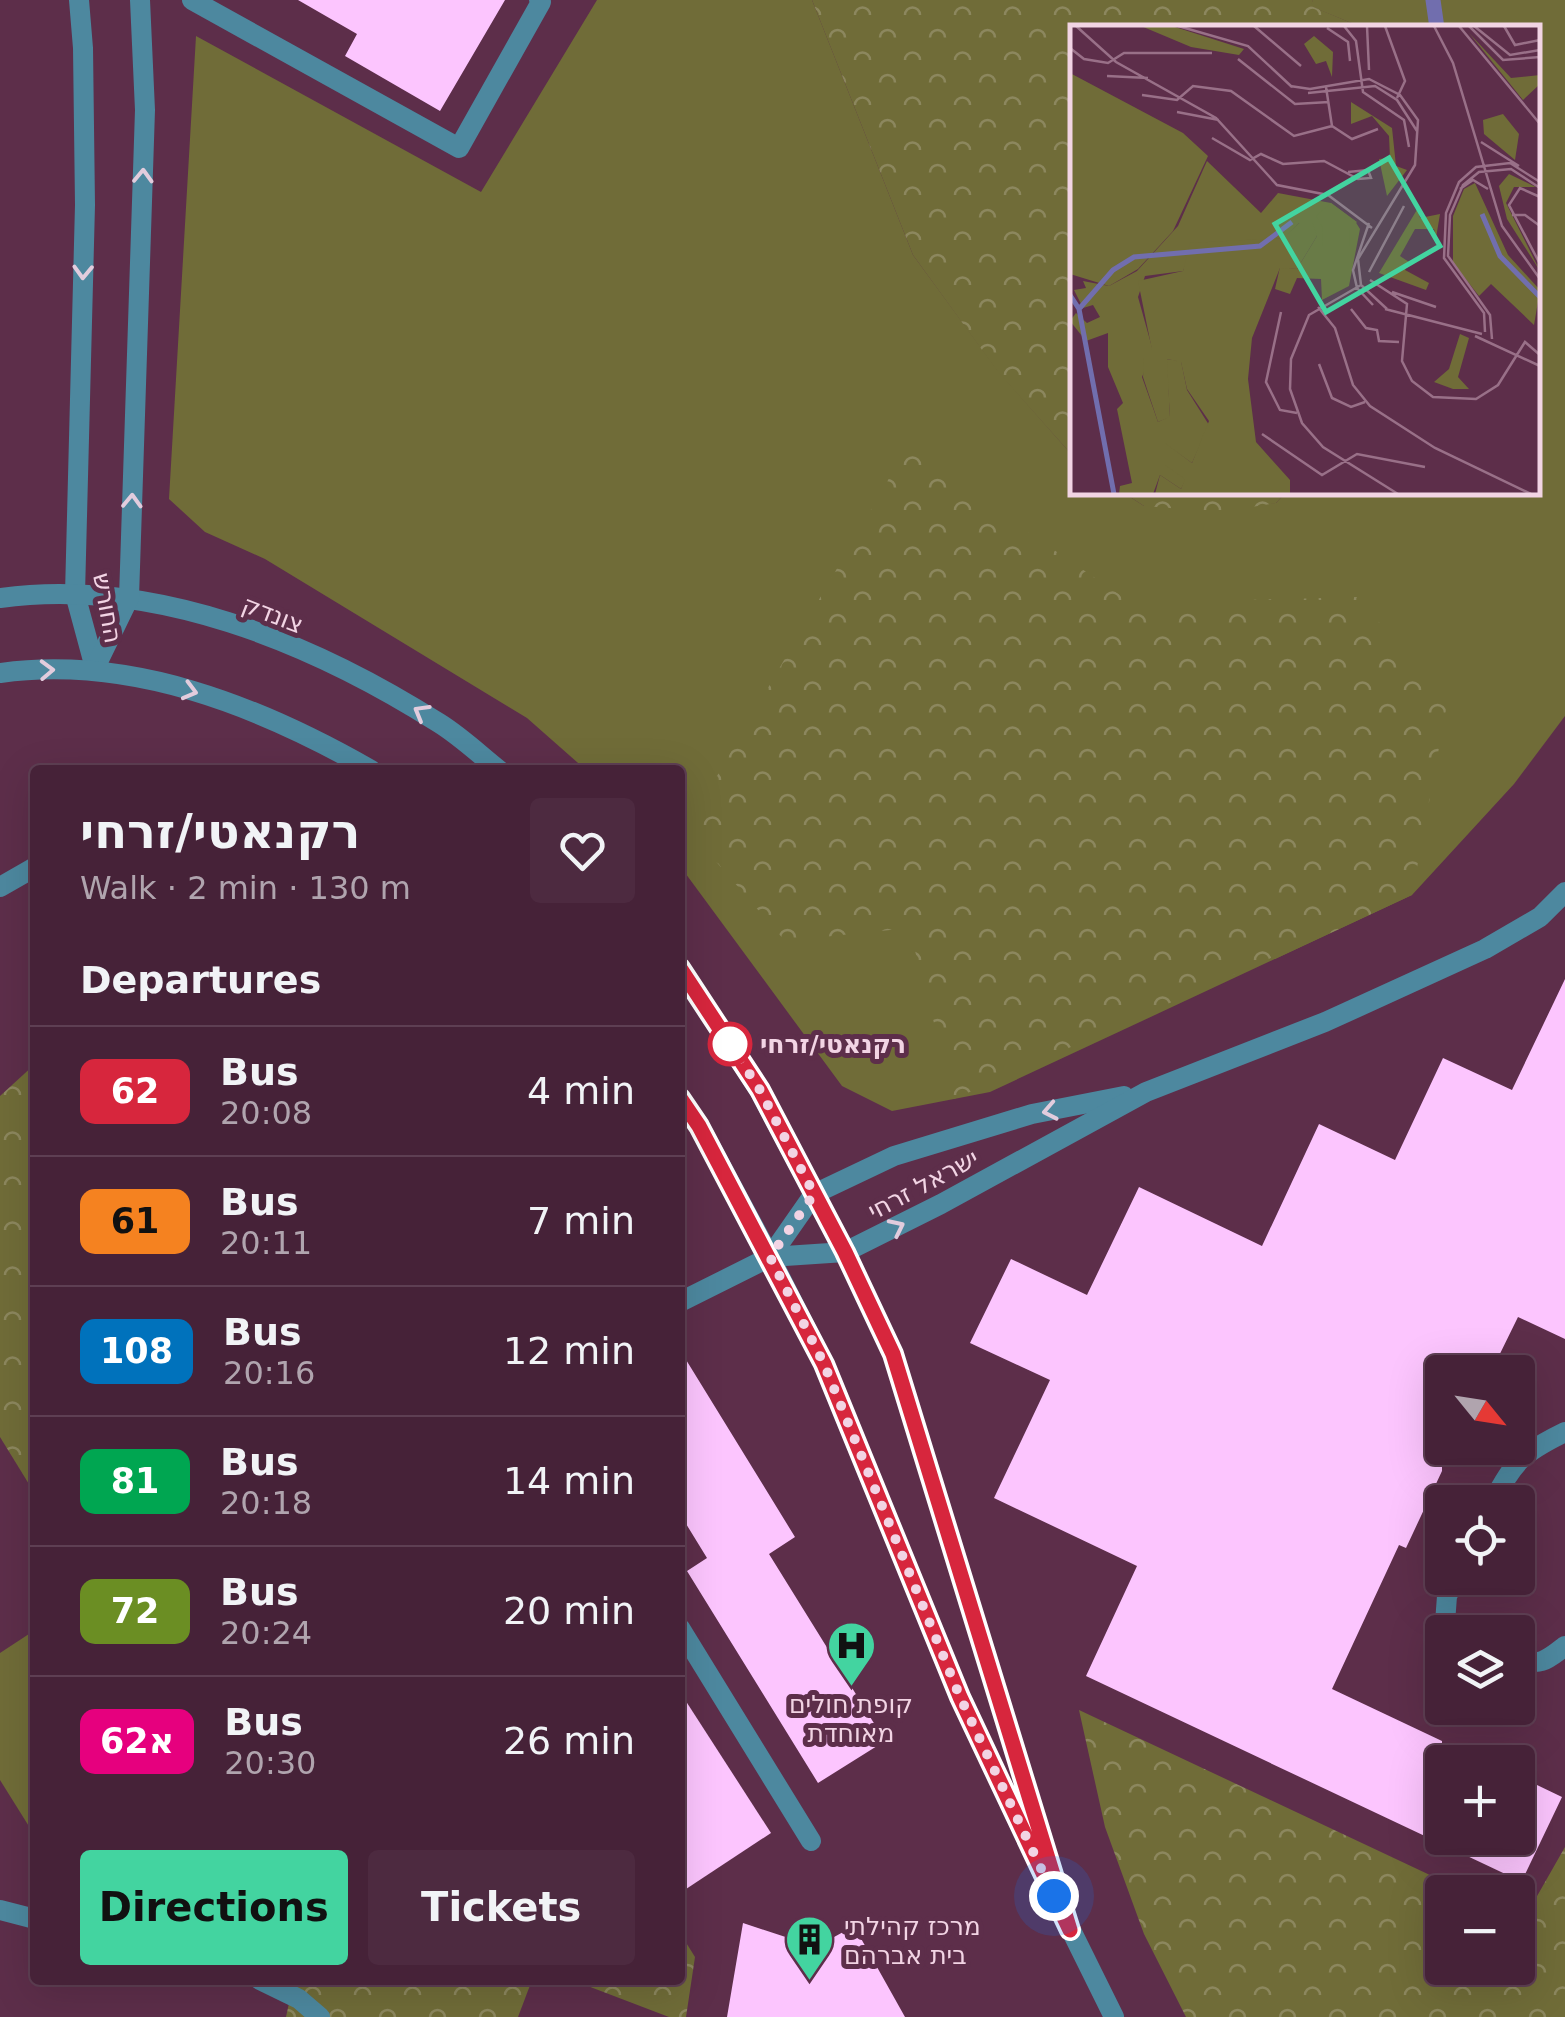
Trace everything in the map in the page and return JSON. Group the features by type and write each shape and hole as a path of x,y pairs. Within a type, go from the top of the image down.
{"street":[{"name":"החורש","path":"79,0 85,205 75,594 95,668"},
{"name":"החורש","path":"95,668 129,598 144,110 140,0"},
{"path":"192,0 459,148 539,0"},
{"name":"צונדק","path":"0,598 75,594 129,598 265,636 354,674 442,724 492,765"},
{"path":"0,673 95,668 240,706 321,741 362,765"},
{"path":"0,887 30,869"},
{"name":"ישראל זרחי","path":"770,1257 845,1252 1146,1092 1325,1022 1484,949 1540,918 1565,892"},
{"path":"685,976 760,1090 845,1252 893,1354 1070,1930"},
{"name":"ישראל זרחי","path":"770,1257 814,1194 894,1156 1032,1114 1146,1092"},
{"path":"685,1105 770,1257 824,1364 960,1697 1114,2017"},
{"path":"685,1300 770,1257"},
{"path":"1502,1485 1530,1449 1565,1432"},
{"path":"685,1636 811,1842"},
{"path":"1535,1663 1548,1660 1565,1646"},
{"path":"0,1910 30,1918"},
{"path":"270,1985 299,1999 320,2017"}],"green space":[{"path":"597,0 812,0 913,255 998,371 1070,453 1070,495 1127,495 1144,506 1276,503 1283,495 1540,495 1540,25 1356,25 1310,6 1313,0 1565,0 1565,716 1514,784 1412,895 990,1092 892,1111 842,1086 685,873 685,765 580,765 527,718 265,559 205,532 169,499 196,36 481,192"},
{"path":"812,0 1313,0 1311,6 1356,25 1070,25 1070,453 998,372 913,255"},
{"path":"906,449 1139,608 1212,601 1358,597 1447,704 1412,895 954,1099 909,928 785,941 687,828"},
{"path":"1127,495 1283,495 1276,503 1220,512 1144,506"},
{"path":"30,1069 30,1486 0,1437 0,1096"},
{"path":"30,1633 30,1828 0,1780 0,1653"},
{"path":"1079,1710 1430,1875 1425,1875 1425,1985 1535,1985 1535,1900 1565,1847 1565,2017 1186,2017 1144,1934 1105,1827"},
{"path":"685,1941 695,1957 686,2017 669,2017 585,1985 685,1985"},
{"path":"293,1985 530,1985 518,2017 286,2017"}],"building":[{"path":"298,0 505,0 440,111 345,56 357,34"},
{"path":"1565,979 1565,1339 1518,1317 1499,1355 1425,1355 1425,1465 1442,1465 1442,1471 1435,1485 1425,1485 1425,1507 1406,1548 1399,1545 1332,1689 1442,1741 1442,1745 1425,1745 1425,1836 1086,1676 1137,1566 994,1498 1050,1380 970,1343 1011,1259 1087,1295 1139,1187 1262,1246 1319,1124 1395,1160 1443,1058 1512,1090"},
{"path":"685,1358 795,1537 769,1554 885,1741 818,1783 687,1571 707,1558 685,1522"},
{"path":"685,1700 771,1833 685,1890"},
{"path":"1535,1784 1562,1797 1535,1853"},
{"path":"1465,1855 1534,1855 1525,1875 1507,1875"},
{"name":"מרכז קהילתי בית אברהם","path":"743,1923 816,1947 854,1926 905,2017 727,2017"}],"waterway":[{"path":"1433,0 1437,25"}],"bus line":[{"name":"62","path":"685,976 760,1090 845,1252 893,1354 1070,1930 960,1697 824,1364 770,1257 685,1105"}],"place":[{"name":"רקנאטי/זרחי","path":"730,1044"},
{"name":"קופת חולים מאוחדת","path":"851,1688"},
{"name":"מרכז קהילתי בית אברהם","path":"809,1982"}],"route":[{"path":"730,1044 760,1090 814,1194 770,1257 824,1364 960,1697 1054,1896"}]}
